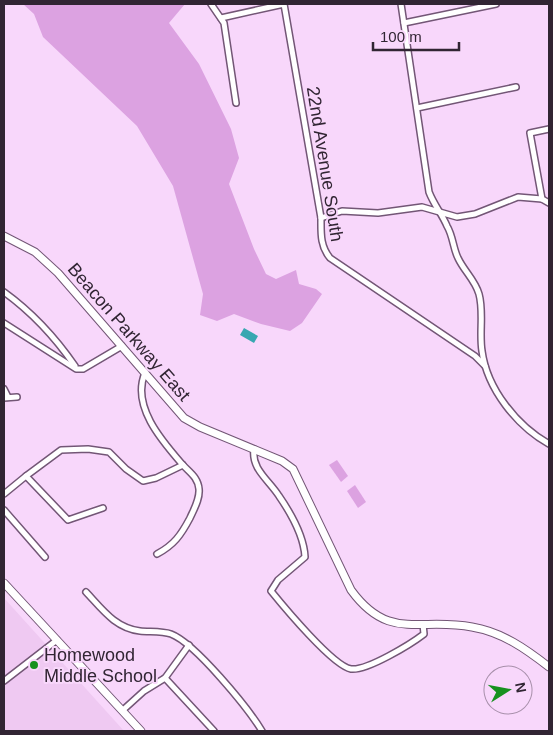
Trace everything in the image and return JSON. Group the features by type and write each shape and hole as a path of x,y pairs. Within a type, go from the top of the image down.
{"street":[{"path":"211,4 221,18 236,104"},
{"path":"221,18 284,4"},
{"name":"22nd Avenue South","path":"284,4 322,218 321,237 324,251 330,258 475,356 485,366"},
{"path":"401,4 429,192 438,212 448,226 458,258 472,278 479,295 482,350 485,366 505,404 516,418 549,444"},
{"path":"404,22 496,4"},
{"path":"417,108 516,87"},
{"path":"542,199 530,133 549,129"},
{"path":"322,218 342,211 378,213 422,207 457,217 469,216 523,196 542,199 549,203"},
{"name":"Beacon Parkway East","path":"4,236 35,252 58,273 184,418 200,427 282,460 292,469 351,590 361,604 376,616 405,626 442,623 491,632 521,646 549,667"},
{"path":"4,292 27,308 58,341 76,369"},
{"path":"4,322 76,369 84,369 122,346"},
{"path":"145,373 141,387 144,410 183,465 193,474 199,489 197,504 180,536 171,546 157,554"},
{"path":"4,389 6,397 17,397"},
{"path":"4,494 61,450 88,449 109,452 126,469 143,481 156,478 183,465"},
{"path":"254,449 252,458 257,469 280,497 304,545 305,557 278,580 270,591 335,662 351,669 366,666 413,642 424,634 424,624"},
{"path":"26,476 68,520 103,508"},
{"path":"4,510 45,557"},
{"path":"4,583 123,710 140,731"},
{"path":"86,592 113,621 123,627 170,634 189,645 252,715 262,731"},
{"path":"4,681 56,640"},
{"path":"123,710 144,691 165,678 189,645"},
{"path":"4,676 12,675"},
{"path":"165,678 214,731"}],"shaded area":[{"path":"23,4 185,4 169,23 199,64 231,129 239,158 229,184 254,249 266,274 276,279 296,270 299,284 316,289 322,294 302,323 290,331 261,324 234,314 217,321 200,315 203,294 173,186 137,126 43,37 34,14"},
{"path":"244,328 258,336 254,343 240,335"},
{"path":"337,460 348,476 341,482 329,465"},
{"path":"355,485 366,502 358,508 347,491"},
{"name":"Homewood Middle School","path":"4,598 124,731 4,731"}],"place":[{"name":"Homewood Middle School","path":"34,665"}]}
